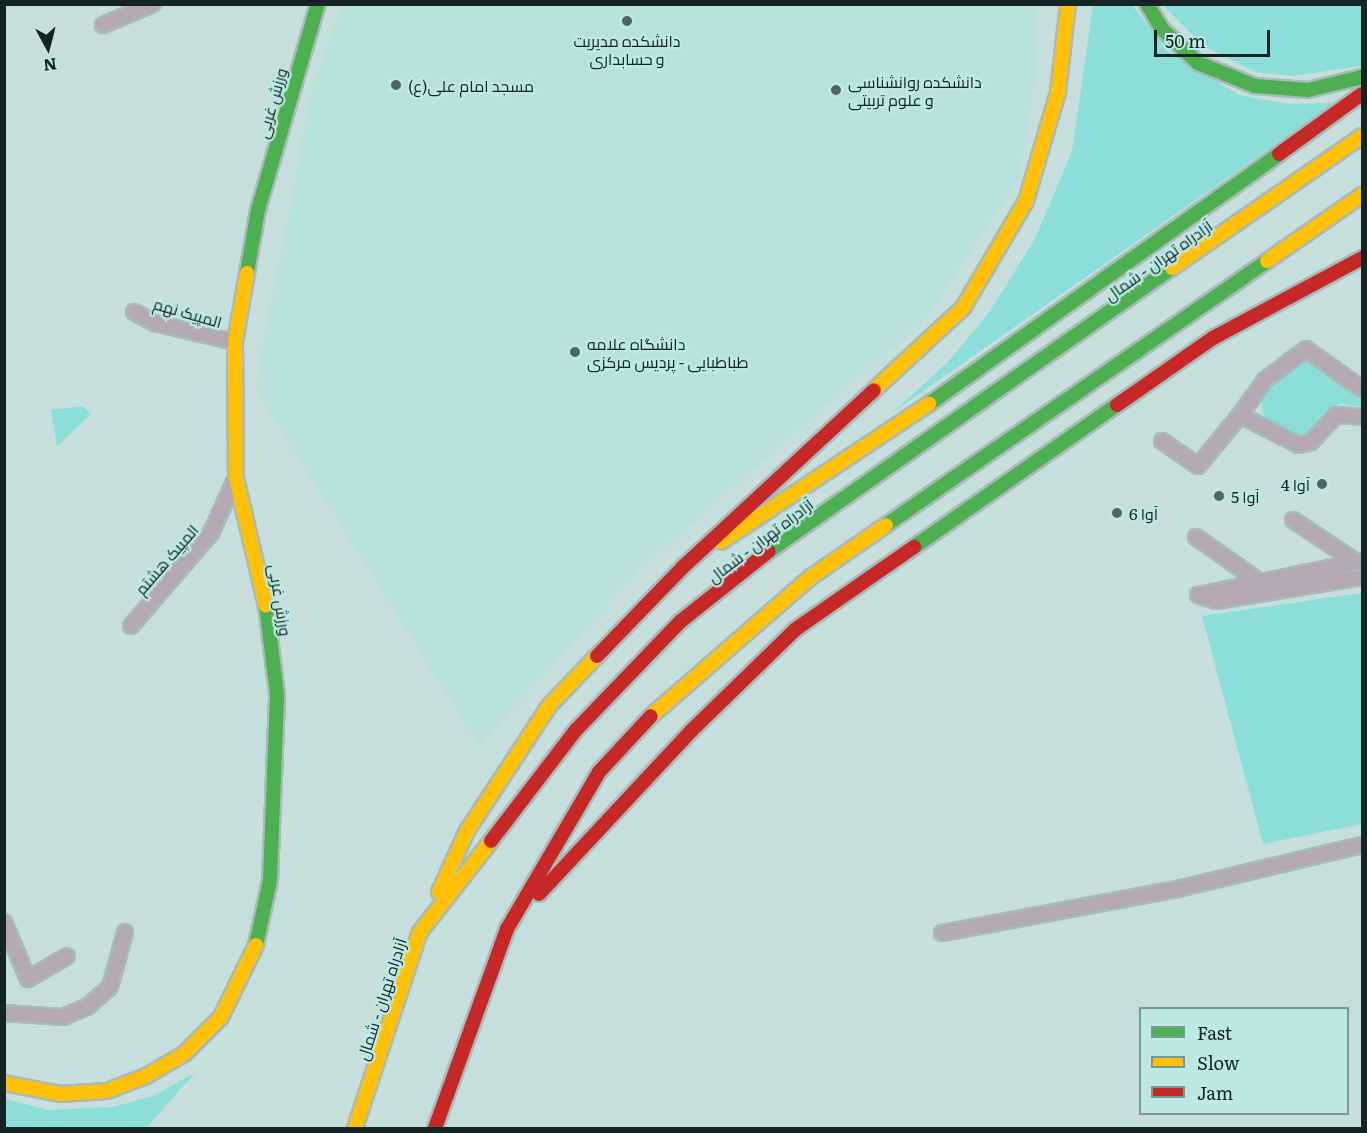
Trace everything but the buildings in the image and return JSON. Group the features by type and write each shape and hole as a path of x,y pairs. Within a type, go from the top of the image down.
{"main road":[{"name":"ورزش غربی","path":"4,1083 60,1094 107,1091 184,1054 221,1017 254,960 270,880 277,694 262,574 236,478 235,342 258,210 318,4"},
{"path":"420,933 467,831 549,706 683,567 963,308 1026,201 1058,92 1068,4"},
{"path":"1147,4 1162,29 1198,63 1255,86 1308,90 1362,77"},
{"path":"683,567 982,368 1362,94"},
{"name":"آزادراه تهران - شمال","path":"355,1128 420,933 576,730 681,621 790,535 1362,136"},
{"path":"435,1128 507,929 600,772 669,696 811,577 1362,195"},
{"path":"507,929 691,731 796,629 1213,338 1362,258"}],"street":[{"path":"103,25 153,4"},
{"name":"المپیک نهم","path":"134,312 155,323 235,342"},
{"path":"1162,441 1198,466 1265,380 1306,349 1362,388"},
{"path":"1240,415 1299,445 1311,442 1336,415 1362,417"},
{"name":"المپیک هشتم","path":"130,626 211,533 236,478"},
{"path":"1293,520 1359,561"},
{"path":"1196,537 1257,579"},
{"path":"1359,561 1257,579 1198,595 1216,601 1362,577"},
{"path":"942,933 1177,890 1362,845"},
{"path":"4,922 28,979 67,956"},
{"path":"4,1013 63,1017 87,1007 110,987 125,932"}],"shaded area":[{"name":"دانشگاه علامه طباطبایی - پردیس مرکزی","path":"343,5 1037,5 1034,87 1019,180 929,315 638,571 479,746 255,388 313,85"},
{"path":"1093,5 1132,5 1166,50 1239,95 1288,104 1334,103 892,413 948,362 988,314 1035,239 1072,151"},
{"path":"1163,5 1362,5 1362,66 1291,76 1255,72 1204,46"},
{"path":"1296,359 1315,362 1359,391 1362,407 1340,404 1324,413 1309,433 1295,436 1265,421 1260,396"},
{"path":"83,406 91,414 57,446 51,410"},
{"path":"1362,593 1362,824 1263,844 1202,616"},
{"path":"195,1073 146,1128 5,1128 5,1099 48,1110 113,1107 153,1096"}],"traffic: fast":[{"path":"247,273 258,210 318,4"},
{"path":"1147,4 1162,29 1198,63 1255,86 1308,90 1362,77"},
{"path":"929,404 1279,154"},
{"path":"886,525 1267,261"},
{"path":"769,551 1172,268"},
{"path":"914,547 1117,405"},
{"path":"256,945 270,880 277,694 266,606"}],"traffic: slow":[{"path":"874,390 963,308 1026,201 1058,92 1068,4"},
{"path":"1172,268 1362,136"},
{"path":"1267,261 1362,195"},
{"path":"247,273 235,342 236,478 266,606"},
{"path":"721,542 929,404"},
{"path":"651,716 811,577 886,525"},
{"path":"439,892 467,831 549,706 597,656"},
{"path":"355,1128 420,932 491,841"},
{"path":"4,1083 60,1094 107,1091 146,1076 184,1054 221,1017 256,945"}],"traffic: jam":[{"path":"1279,154 1362,94"},
{"path":"1117,405 1213,338 1362,258"},
{"path":"597,656 683,567 874,390"},
{"path":"539,894 691,731 796,629 914,547"},
{"path":"491,841 576,730 681,621 769,551"},
{"path":"435,1128 507,929 599,772 651,716"}],"place":[{"name":"دانشکده مدیریت و حسابداری","path":"627,21"},
{"name":"مسجد امام علی(ع)","path":"396,85"},
{"name":"دانشکده روانشناسی و علوم تربیتی","path":"836,90"},
{"name":"دانشگاه علامه طباطبایی - پردیس مرکزی","path":"575,352"},
{"name":"آوا 4","path":"1322,484"},
{"name":"آوا 5","path":"1219,496"},
{"name":"آوا 6","path":"1117,513"}]}
